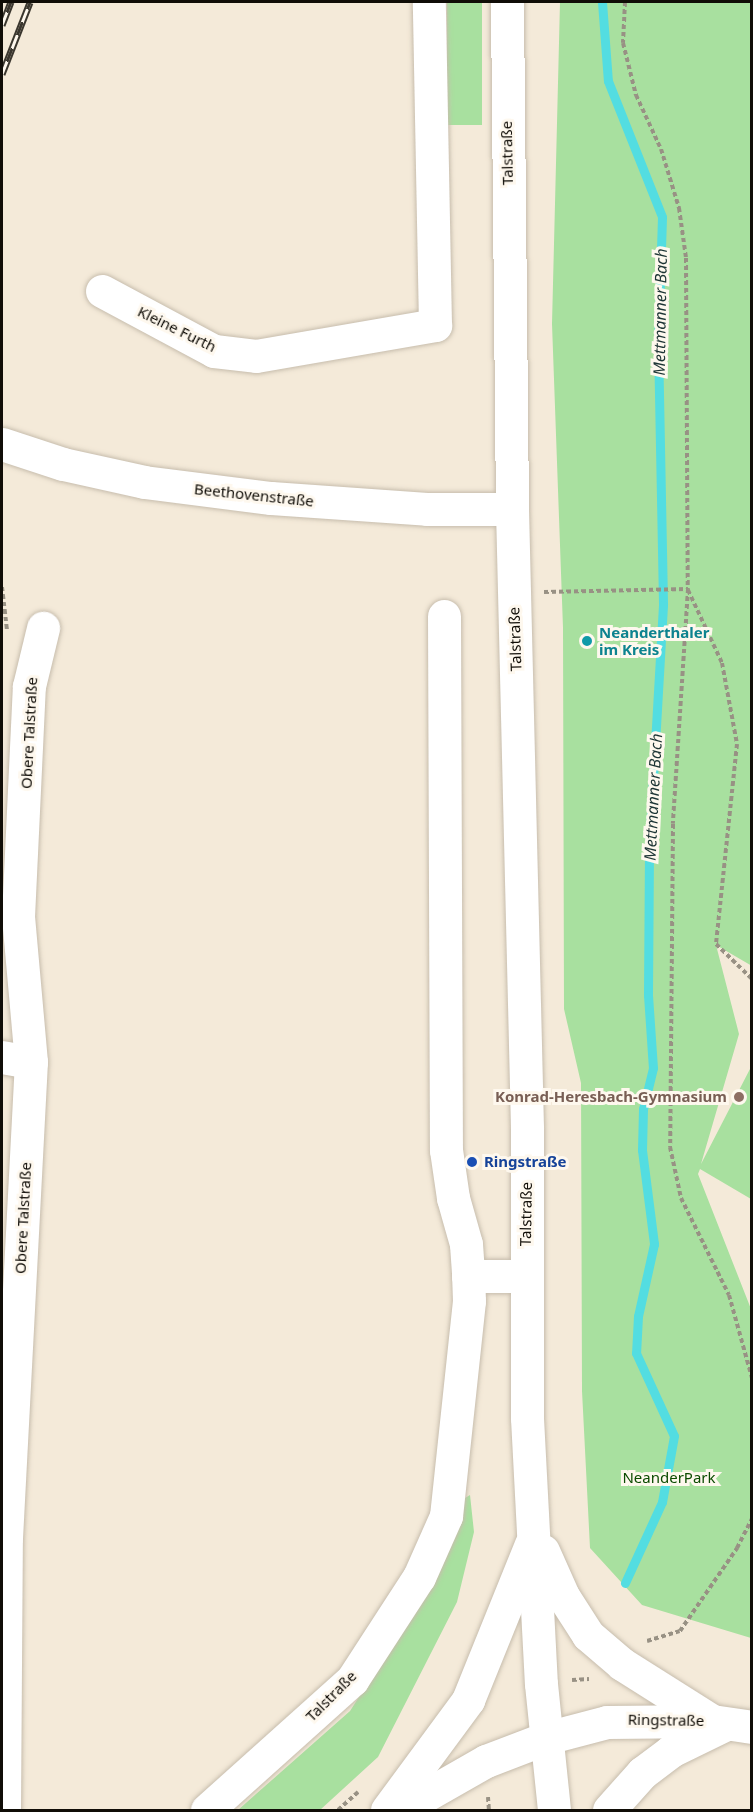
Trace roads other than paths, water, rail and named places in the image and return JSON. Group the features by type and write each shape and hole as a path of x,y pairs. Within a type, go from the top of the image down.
{"street":[{"name":"Kleine Furth","path":"102,291 214,351 256,356 435,325 429,2"},
{"name":"Talstraße","path":"507,2 512,509 527,1128 525,1276 527,1418 546,1738 554,1810"},
{"name":"Beethovenstraße","path":"2,444 63,464 144,482 213,491 427,509 512,509"},
{"name":"Talstraße","path":"207,1810 352,1680 434,1550 446,1516 469,1301 466,1244 453,1198 446,1149 444,616"},
{"name":"Obere Talstraße","path":"4,1810 6,1538 18,917 11,864 29,686 43,628"},
{"path":"468,1276 525,1276"},
{"name":"Talstraße","path":"535,1534 562,1596 588,1635 622,1664 730,1724"},
{"name":"Talstraße","path":"387,1810 468,1700 535,1534"},
{"name":"Ringstraße","path":"546,1738 624,1719 730,1724"},
{"path":"609,1810 642,1773 671,1751 730,1724"},
{"path":"400,1810 486,1761 546,1738"}],"waterway":[{"name":"Mettmanner Bach","path":"602,2 608,81 662,217 658,342 663,605 649,851 648,995 653,1068 643,1109 642,1150 654,1244 638,1316 636,1353 674,1436 662,1502 625,1583"}],"railway":[{"path":"2,25 11,2"},
{"path":"2,74 30,2"}],"place":[{"name":"Neanderthaler im Kreis","path":"587,641"},
{"name":"Konrad-Heresbach-Gymnasium","path":"739,1097"},
{"name":"Ringstraße","path":"472,1162"}],"park label":[{"name":"NeanderPark","path":"669,1478"}]}
